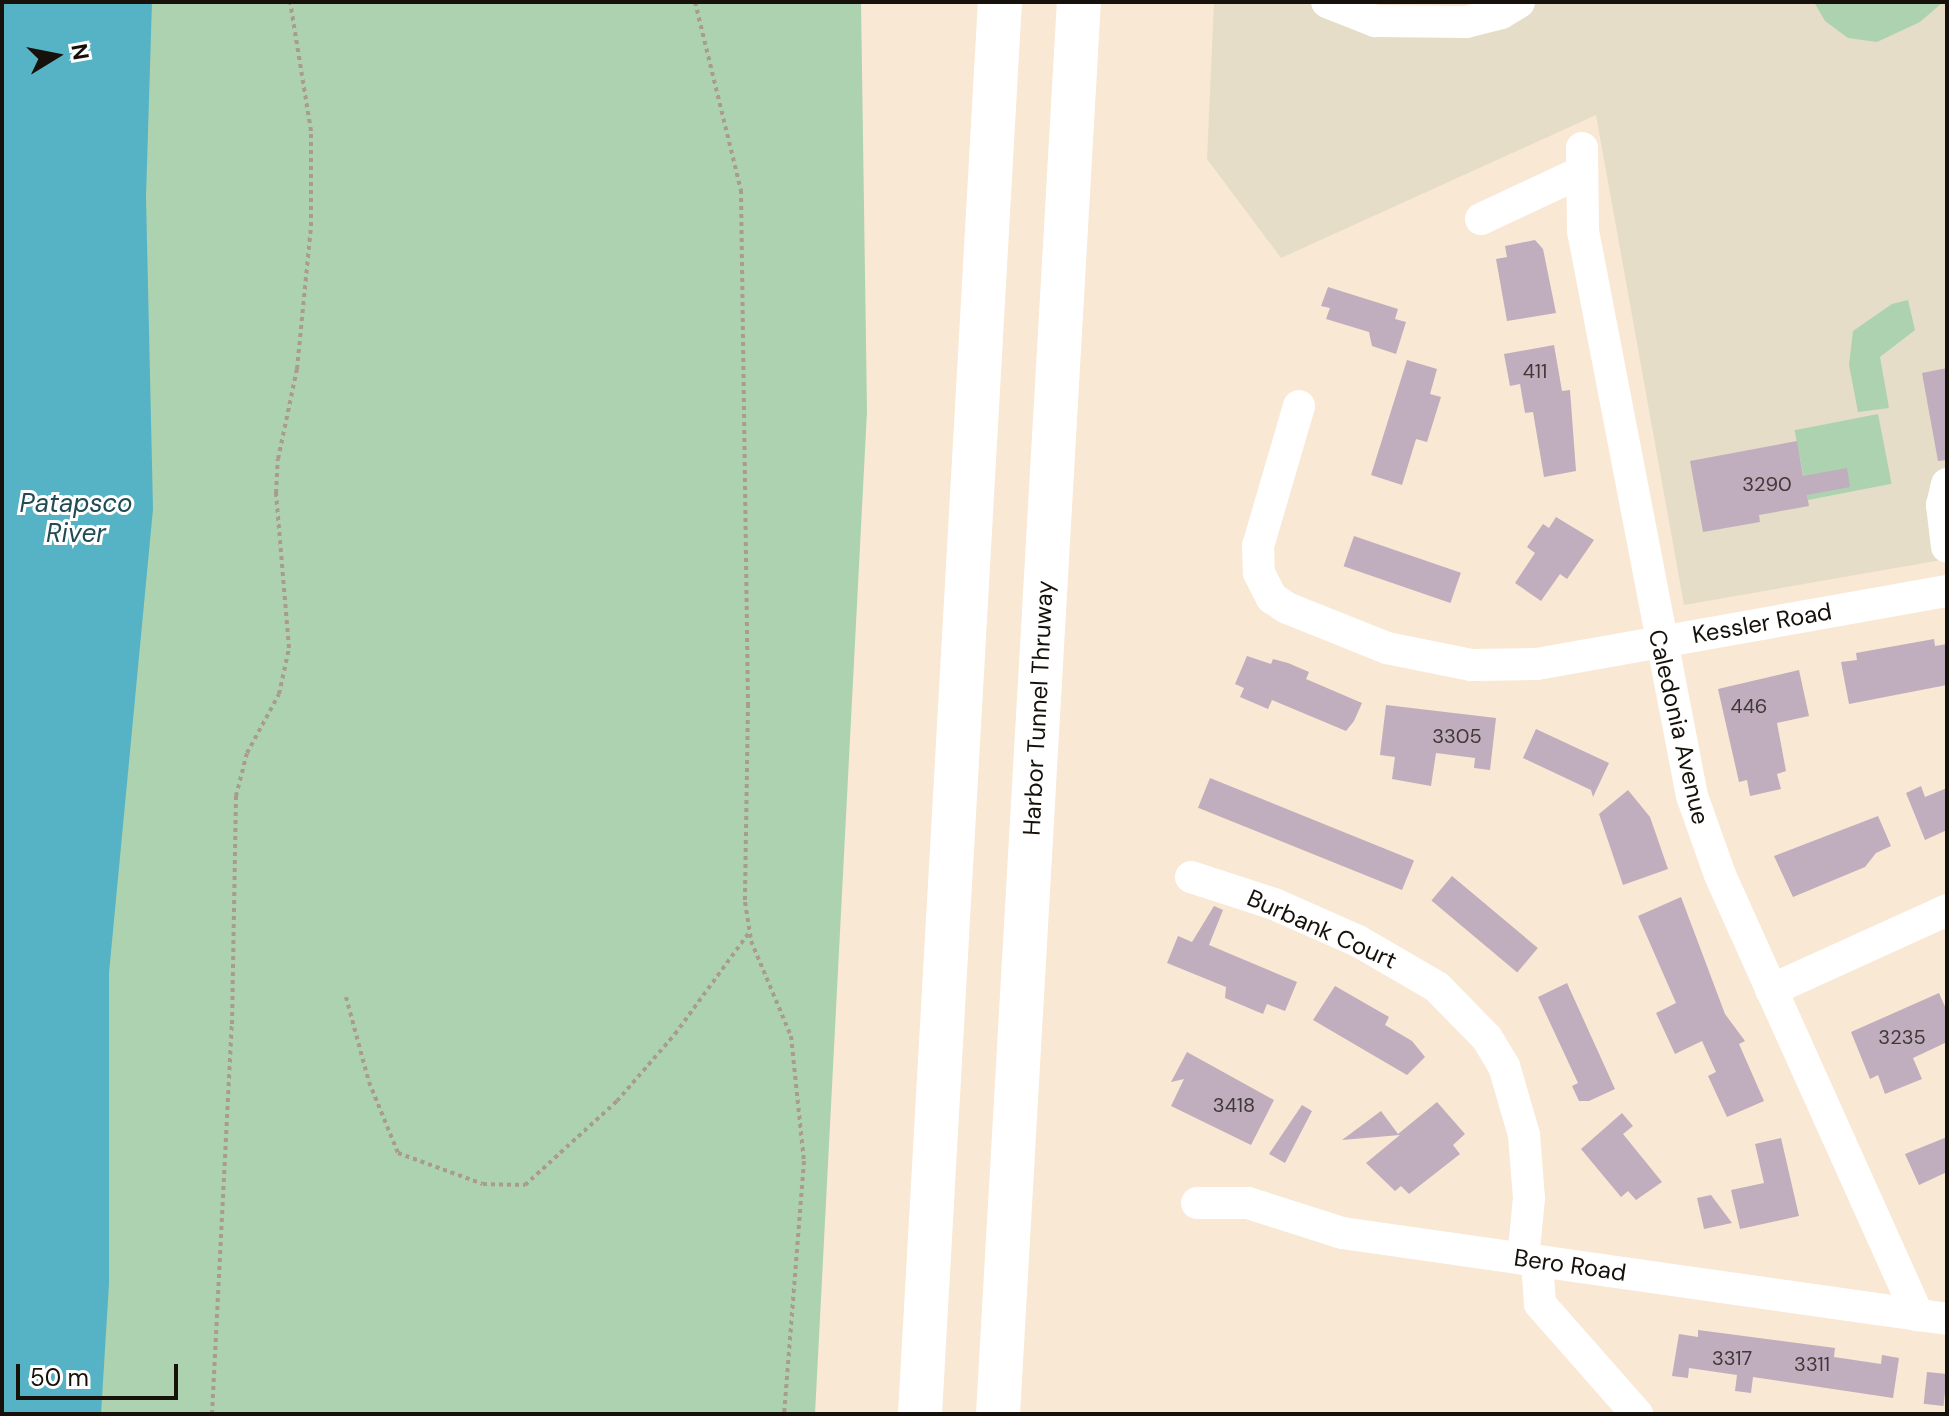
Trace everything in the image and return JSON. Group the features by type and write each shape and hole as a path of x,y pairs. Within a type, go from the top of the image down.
{"highway":[{"path":"920,1414 1000,2"},
{"name":"Harbor Tunnel Thruway","path":"998,1414 1079,2"}],"street":[{"path":"1327,2 1375,21 1466,22 1501,13 1519,2"},
{"name":"Caledonia Avenue","path":"1481,219 1581,160 1583,231 1659,641 1704,837 1771,990 1932,1317"},
{"name":"Kessler Road","path":"1299,406 1258,546 1263,584 1287,608 1387,648 1444,662 1537,664 1947,591"},
{"path":"1946,529 1947,484"},
{"name":"Burbank Court","path":"1191,877 1274,904 1358,941 1437,987 1487,1038 1504,1066 1524,1135 1530,1260 1540,1304 1637,1414"},
{"path":"1771,990 1947,910"},
{"name":"Bero Road","path":"1197,1203 1248,1203 1342,1233 1932,1317"}],"path":[{"path":"212,1414 232,1024 236,796 247,753 279,694 289,648 277,482 297,369 311,226 311,147 290,2"},
{"path":"695,2 741,190 748,704 745,902 750,932 791,1036 804,1161 784,1414"},
{"path":"346,997 369,1082 398,1153 483,1184 525,1185 617,1101 675,1034 750,932"}],"shaded area":[{"path":"1214,2 1311,2 1334,17 1505,22 1538,2 1947,2 1947,559 1684,605 1596,115 1281,258 1207,159"}],"green space":[{"path":"2,2 861,2 867,411 815,1414 2,1414"},
{"path":"1814,2 1943,2 1920,22 1877,42 1848,38 1825,21"},
{"path":"1908,300 1915,330 1880,357 1889,408 1858,412 1849,365 1853,331 1892,304"},
{"path":"1878,414 1892,484 1808,500 1795,430"}],"water":[{"name":"Patapsco River","path":"2,2 152,2 146,197 153,509 109,973 109,1284 101,1414 2,1414"}],"building":[{"path":"1535,240 1543,249 1556,313 1507,321 1496,259 1507,257 1505,246"},
{"path":"1328,287 1398,309 1395,319 1406,322 1396,354 1372,346 1369,332 1326,319 1330,308 1321,306"},
{"path":"1554,345 1562,391 1570,390 1576,471 1544,477 1533,412 1525,413 1520,384 1510,386 1504,354"},
{"path":"1407,360 1437,369 1430,394 1441,397 1427,442 1416,439 1402,485 1371,475"},
{"path":"1947,368 1947,460 1938,461 1922,373"},
{"path":"1797,441 1803,476 1847,468 1850,487 1807,495 1809,506 1759,515 1760,522 1703,532 1690,461"},
{"path":"1556,517 1594,540 1567,579 1560,574 1541,601 1515,583 1535,553 1527,547 1543,524 1549,528"},
{"path":"1354,536 1461,573 1450,603 1344,566"},
{"path":"1934,639 1935,646 1947,644 1947,685 1849,704 1841,662 1857,660 1856,653"},
{"path":"1247,656 1271,664 1273,659 1288,663 1309,672 1306,679 1362,703 1354,721 1346,731 1272,700 1268,709 1240,697 1244,688 1235,684"},
{"path":"1799,670 1809,716 1777,723 1786,771 1777,774 1781,789 1750,796 1747,780 1739,782 1718,689"},
{"path":"1386,705 1496,718 1490,770 1474,768 1475,758 1436,753 1431,786 1392,779 1395,757 1380,755"},
{"path":"1536,729 1609,763 1593,797 1591,790 1523,758"},
{"path":"1210,778 1414,860 1402,890 1198,808"},
{"path":"1921,786 1925,797 1947,788 1947,830 1925,840 1906,793"},
{"path":"1628,790 1650,817 1668,869 1623,885 1599,814"},
{"path":"1878,816 1891,846 1876,853 1865,867 1793,897 1774,856"},
{"path":"1452,876 1538,948 1517,973 1431,901"},
{"path":"1681,897 1725,1014 1745,1041 1739,1044 1764,1101 1727,1117 1708,1076 1716,1072 1702,1041 1675,1054 1656,1013 1676,1003 1638,916"},
{"path":"1214,906 1223,910 1209,945 1297,982 1285,1011 1267,1004 1263,1014 1225,998 1226,987 1167,963 1178,936 1192,942"},
{"path":"1567,983 1615,1089 1589,1101 1579,1101 1572,1086 1578,1083 1538,997"},
{"path":"1335,986 1389,1017 1385,1025 1412,1041 1425,1057 1407,1075 1313,1020"},
{"path":"1939,993 1947,1011 1947,1042 1913,1058 1922,1079 1885,1094 1878,1075 1870,1079 1851,1032"},
{"path":"1187,1052 1274,1100 1251,1145 1171,1106 1184,1079 1171,1082"},
{"path":"1437,1102 1465,1134 1453,1145 1460,1154 1409,1194 1401,1186 1395,1191 1366,1163 1400,1135 1342,1140 1381,1111 1398,1134"},
{"path":"1302,1105 1312,1111 1285,1163 1269,1154"},
{"path":"1622,1113 1633,1126 1623,1134 1662,1182 1636,1200 1628,1191 1621,1197 1581,1149"},
{"path":"1947,1137 1947,1172 1919,1185 1905,1154"},
{"path":"1781,1138 1799,1216 1740,1229 1731,1190 1764,1183 1755,1144"},
{"path":"1711,1195 1732,1223 1704,1229 1697,1198"},
{"path":"1698,1330 1835,1348 1834,1357 1881,1364 1882,1355 1899,1358 1893,1398 1753,1377 1751,1393 1735,1391 1737,1375 1689,1368 1688,1378 1672,1376 1679,1334 1698,1337"},
{"path":"1927,1372 1947,1374 1944,1406 1924,1404"}]}
